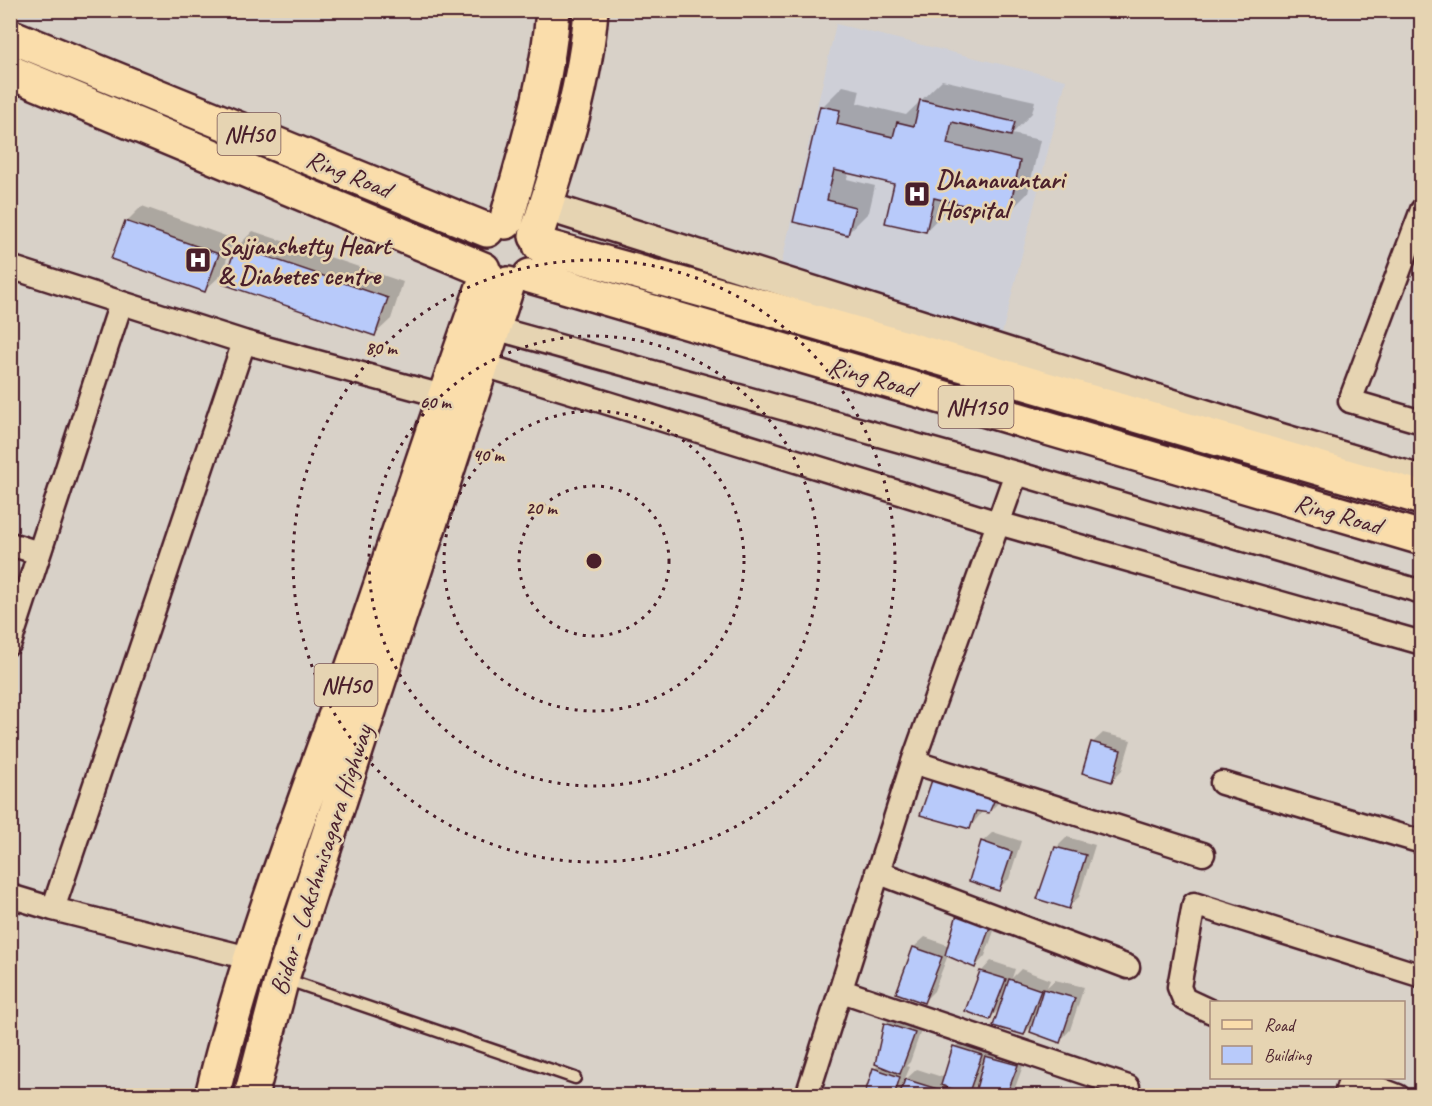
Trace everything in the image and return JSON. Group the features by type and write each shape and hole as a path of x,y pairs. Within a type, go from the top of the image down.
{"main road":[{"path":"497,226 538,102 551,37 553,10"},
{"path":"540,229 573,116 588,42 591,10"},
{"name":"Ring Road","path":"10,36 497,226"},
{"name":"Ring Road","path":"10,72 502,276 1422,538"},
{"name":"NH50","path":"212,1095 230,1021 249,958 353,667 443,396 502,276 539,262 540,229 517,222 497,226 479,243 477,255 502,276"},
{"name":"Ring Road","path":"540,229 782,312 1422,498"},
{"name":"Bidar - Lakshmisagara Highway","path":"251,1095 282,978 484,365 494,328 502,276"}],"street":[{"path":"1422,210 1350,401 1422,422"},
{"path":"540,229 1281,438 1422,480"},
{"path":"10,267 244,342 443,396"},
{"path":"10,643 121,303"},
{"path":"494,328 1016,473 1422,592"},
{"path":"53,909 244,342"},
{"path":"484,365 998,523 1422,643"},
{"path":"807,1095 842,991 877,872 913,762 1016,473"},
{"path":"10,544 39,554"},
{"path":"913,762 1203,854"},
{"path":"1222,783 1422,842"},
{"path":"877,872 1128,967"},
{"path":"10,896 249,958"},
{"path":"1210,1011 1184,999 1179,987 1194,904 1422,976"},
{"path":"842,991 1128,1086"},
{"path":"1345,1095 1351,1079"},
{"path":"1354,1079 1398,1095"}],"lane":[{"path":"282,978 575,1078"}],"shaded area":[{"name":"Dhanavantari Hospital","path":"836,24 1066,80 992,373 771,309"}],"building":[{"path":"920,100 1015,122 1011,136 952,122 947,144 1020,161 1008,216 934,198 926,232 885,223 894,184 834,170 827,200 855,207 848,235 793,222 820,106 840,110 837,124 893,137 897,122 914,126"},
{"path":"125,221 219,254 205,292 111,259"},
{"path":"236,246 388,298 375,336 223,284"},
{"path":"1091,742 1121,750 1112,782 1082,773"},
{"path":"934,774 997,794 989,813 976,811 970,829 920,815"},
{"path":"981,841 1012,852 999,891 969,881"},
{"path":"1055,847 1086,855 1069,909 1037,899"},
{"path":"957,914 990,927 975,968 945,955"},
{"path":"913,947 942,957 924,1003 896,993"},
{"path":"980,971 1006,979 990,1020 965,1011"},
{"path":"1009,979 1041,990 1024,1035 993,1026"},
{"path":"1043,989 1075,998 1060,1043 1030,1032"},
{"path":"884,1023 915,1033 900,1074 875,1064"},
{"path":"953,1046 982,1055 968,1095 941,1085"},
{"path":"985,1056 1018,1065 1006,1096 974,1096"},
{"path":"873,1068 900,1077 894,1096 864,1096"},
{"path":"905,1079 937,1089 934,1096 899,1096"}],"place":[{"name":"Dhanavantari Hospital","path":"917,194"},
{"name":"Sajjanshetty Heart & Diabetes centre","path":"198,260"}]}
